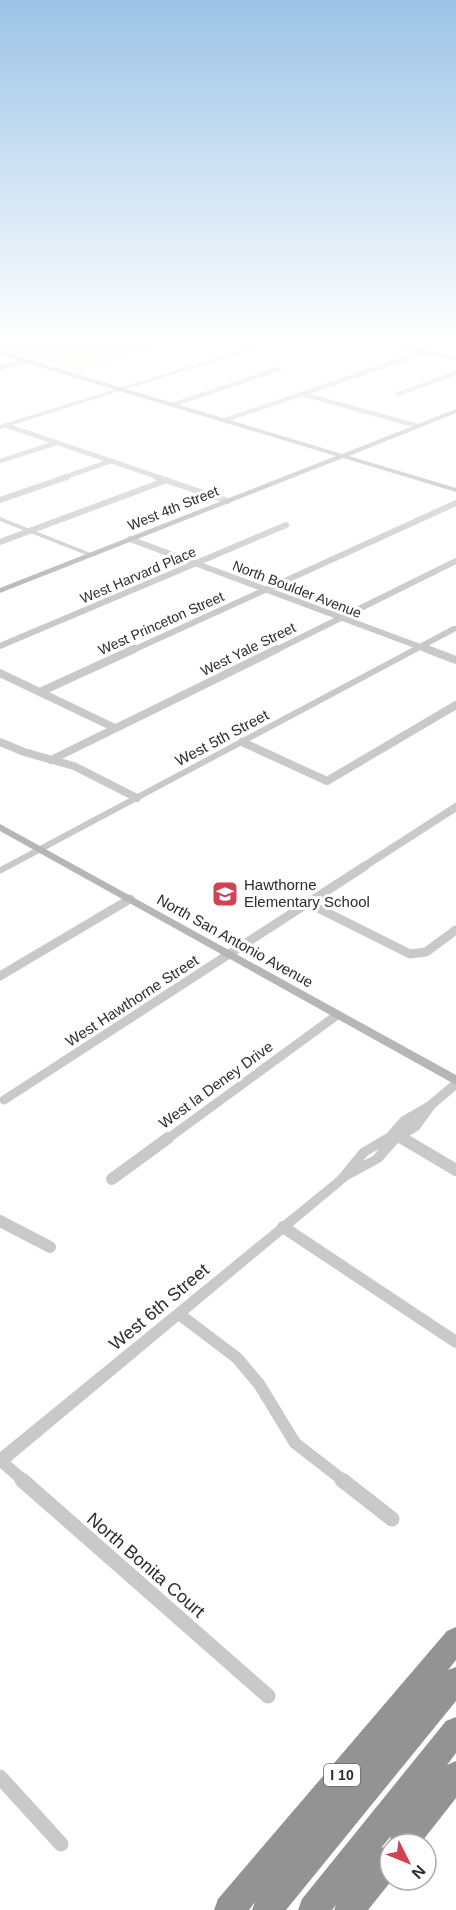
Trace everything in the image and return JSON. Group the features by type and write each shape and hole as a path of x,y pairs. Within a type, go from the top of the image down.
{"highway":[{"name":"I 10","path":"229,1910 456,1640"},
{"path":"267,1910 456,1680"},
{"path":"313,1910 456,1731"},
{"path":"411,1832 456,1775"},
{"path":"349,1910 378,1874"}],"main road":[{"path":"255,429 456,490"},
{"name":"West 4th Street","path":"0,591 410,429"},
{"name":"North San Antonio Avenue","path":"0,827 456,1082"}],"street":[{"path":"13,429 228,501"},
{"path":"0,461 56,442"},
{"path":"0,500 111,461"},
{"path":"0,542 167,480"},
{"name":"West Princeton Street","path":"40,692 456,503"},
{"path":"0,519 91,555"},
{"name":"West Harvard Place","path":"0,646 286,525"},
{"name":"North Boulder Avenue","path":"130,539 456,660"},
{"name":"West Yale Street","path":"51,760 456,561"},
{"name":"West 5th Street","path":"0,872 456,628"},
{"path":"0,673 115,728"},
{"path":"242,742 327,781 456,705"},
{"path":"0,742 74,766 137,798"},
{"name":"West Hawthorne Street","path":"4,1100 456,807"},
{"path":"0,976 130,899"},
{"path":"308,903 410,954 426,952 456,930"},
{"name":"West la Deney Drive","path":"112,1179 337,1015"},
{"name":"West 6th Street","path":"1,1461 341,1180 377,1159 397,1135 416,1126 431,1105 456,1082"},
{"path":"397,1135 456,1170"},
{"path":"0,1221 50,1247"},
{"path":"283,1227 456,1342"},
{"path":"178,1314 235,1355 252,1374 283,1429 295,1443 392,1519"},
{"name":"North Bonita Court","path":"1,1461 268,1696"},
{"path":"0,1777 62,1844"}],"place":[{"name":"Hawthorne Elementary School","path":"225,894"}]}
